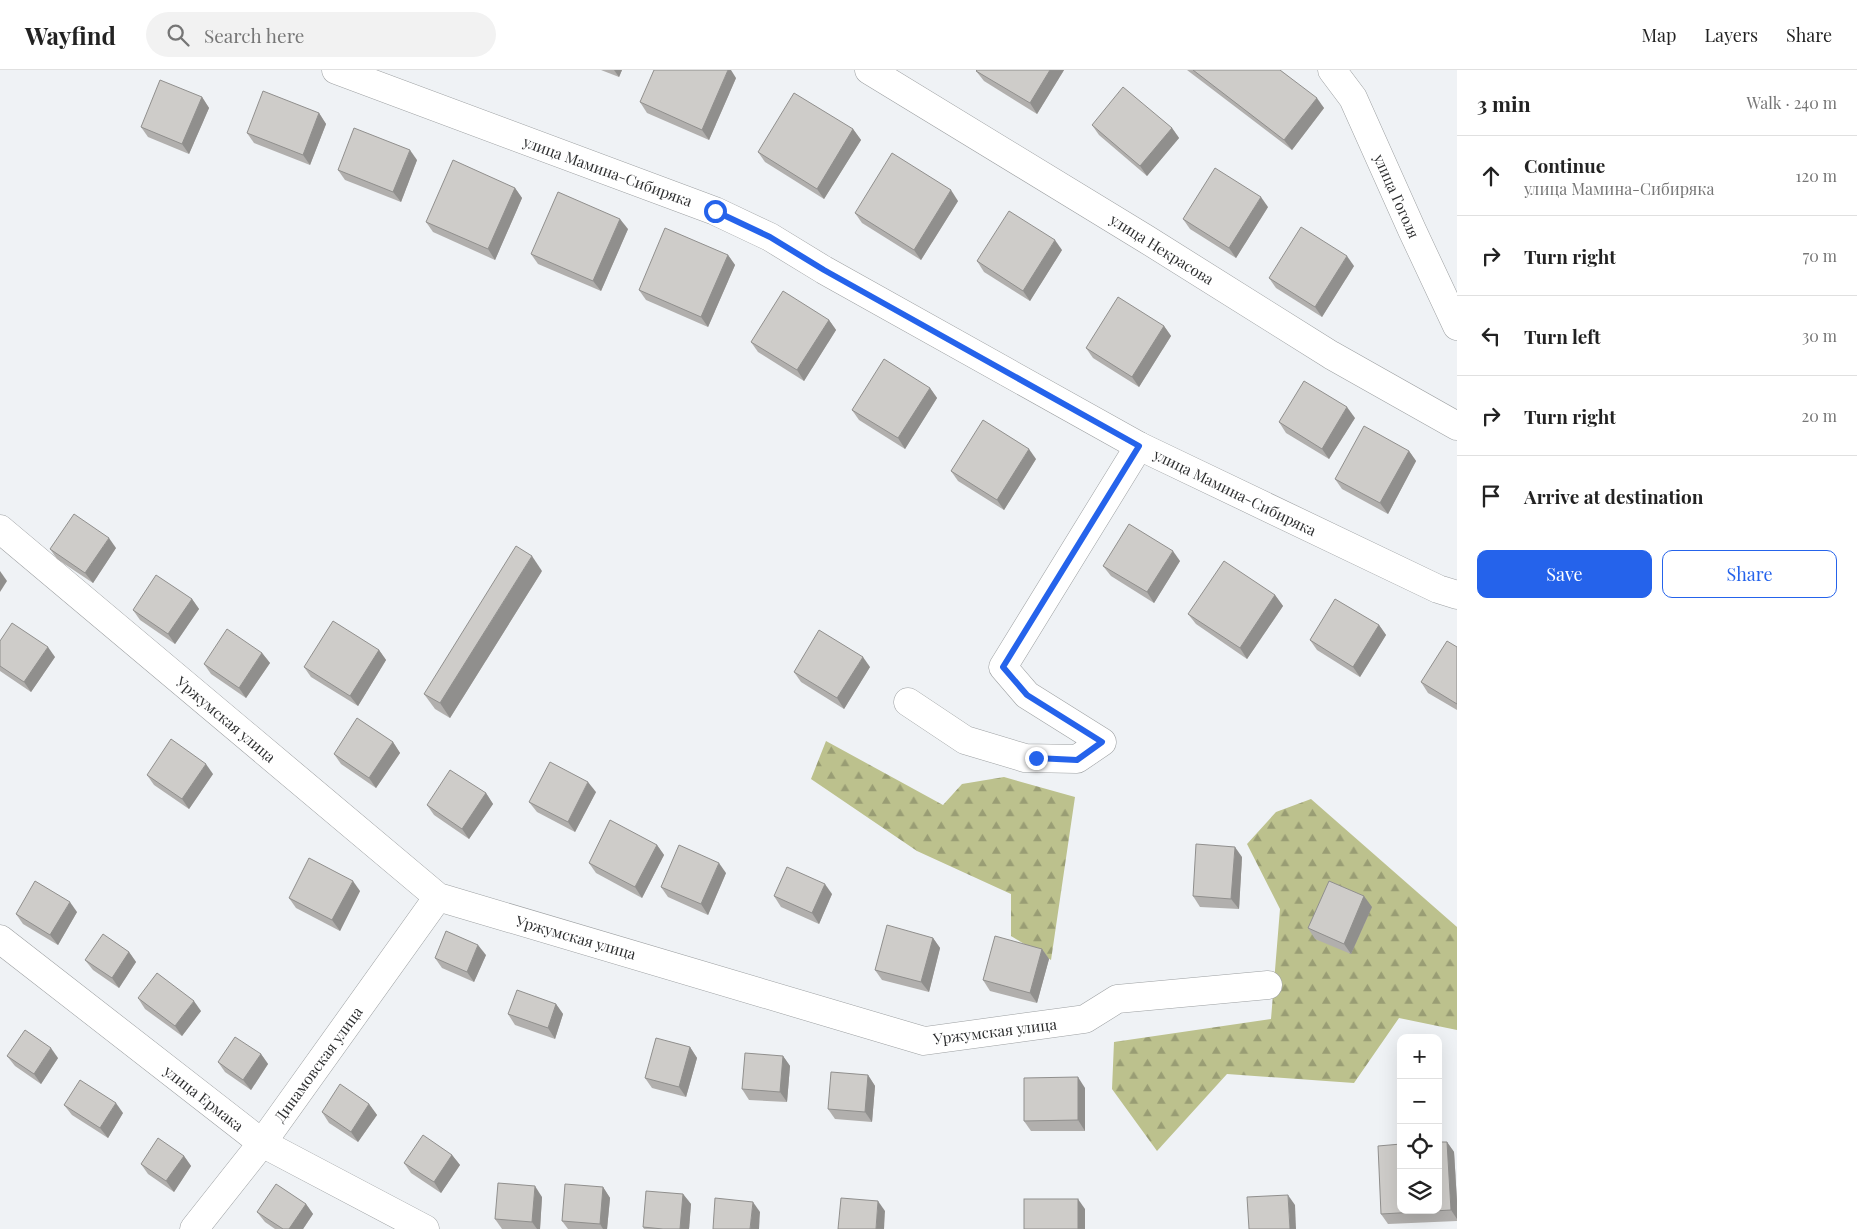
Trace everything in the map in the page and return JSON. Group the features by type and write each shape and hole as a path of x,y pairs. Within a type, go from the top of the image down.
{"street":[{"name":"улица Мамина-Сибиряка","path":"336,70 715,211 770,237 824,270 1139,446 1438,589 1457,595"},
{"name":"улица Некрасова","path":"869,70 1146,239 1331,355 1457,426"},
{"name":"улица Гоголя","path":"1332,70 1353,98 1457,326"},
{"path":"908,702 966,740 1026,758 1077,760 1102,742 1027,695 1003,667 1139,446"},
{"name":"Уржумская улица","path":"0,528 438,897 924,1041 1085,1020 1117,999 1268,985"},
{"name":"Динамовская улица","path":"194,1229 262,1143 438,897"},
{"name":"улица Ермака","path":"0,939 262,1143 425,1229"}],"green space":[{"path":"826,741 943,805 962,784 1004,777 1075,797 1051,960 1011,936 1011,894 917,851 811,779"},
{"path":"1311,799 1457,927 1457,1030 1399,1018 1354,1083 1227,1074 1157,1151 1112,1089 1114,1042 1271,1019 1280,909 1247,844 1276,812"}],"building":[{"path":"654,70 728,70 702,130 640,102"},
{"path":"977,70 1050,70 1030,103"},
{"path":"1193,70 1280,70 1317,98 1284,140"},
{"path":"160,80 202,97 182,144 141,127"},
{"path":"1123,87 1172,128 1140,166 1092,125"},
{"path":"263,91 319,113 303,155 247,133"},
{"path":"794,93 853,129 817,189 758,152"},
{"path":"354,128 410,150 393,192 338,170"},
{"path":"892,153 951,190 914,250 855,213"},
{"path":"453,160 515,188 488,249 426,222"},
{"path":"1215,168 1261,197 1229,248 1183,219"},
{"path":"558,192 620,219 593,281 531,254"},
{"path":"1009,211 1055,240 1023,291 977,261"},
{"path":"1301,227 1347,256 1315,307 1269,278"},
{"path":"665,228 728,255 701,317 639,290"},
{"path":"783,291 829,320 797,370 751,342"},
{"path":"1118,297 1164,326 1132,377 1086,348"},
{"path":"884,359 930,388 898,438 852,410"},
{"path":"1304,381 1347,407 1322,449 1279,422"},
{"path":"983,420 1029,449 997,500 951,471"},
{"path":"1364,426 1409,451 1380,503 1335,479"},
{"path":"74,514 109,538 85,573 50,549"},
{"path":"1129,524 1173,551 1147,592 1103,566"},
{"path":"516,546 532,556 440,703 424,694"},
{"path":"1224,561 1275,595 1240,648 1188,614"},
{"path":"156,575 192,599 168,634 133,610"},
{"path":"1335,599 1379,625 1353,667 1310,640"},
{"path":"333,621 379,650 350,696 304,667"},
{"path":"12,623 48,647 24,682 0,666 0,641"},
{"path":"227,629 262,653 239,688 204,664"},
{"path":"819,630 863,657 837,698 794,672"},
{"path":"1447,641 1457,647 1457,704 1421,682"},
{"path":"357,718 393,742 369,778 334,754"},
{"path":"171,739 206,764 182,799 147,775"},
{"path":"550,762 588,782 568,822 529,802"},
{"path":"450,770 486,793 462,829 427,805"},
{"path":"610,820 657,845 635,887 589,863"},
{"path":"1196,844 1235,847 1231,899 1193,896"},
{"path":"679,845 719,863 701,904 661,887"},
{"path":"309,858 353,881 332,920 289,898"},
{"path":"787,867 825,884 812,913 774,896"},
{"path":"35,881 70,902 50,935 16,914"},
{"path":"1329,881 1364,896 1344,944 1308,928"},
{"path":"887,925 933,938 921,982 875,970"},
{"path":"446,931 478,945 467,972 435,958"},
{"path":"103,934 129,952 112,978 85,960"},
{"path":"995,936 1042,949 1030,993 983,980"},
{"path":"157,973 194,1001 175,1026 138,998"},
{"path":"517,990 556,1004 548,1028 508,1014"},
{"path":"25,1030 51,1048 34,1074 7,1056"},
{"path":"235,1037 261,1054 243,1080 218,1062"},
{"path":"656,1038 690,1047 679,1087 645,1078"},
{"path":"745,1053 783,1056 780,1092 742,1089"},
{"path":"831,1072 868,1075 865,1112 828,1109"},
{"path":"1078,1077 1078,1120 1024,1121 1024,1078"},
{"path":"80,1080 116,1103 100,1128 64,1105"},
{"path":"340,1084 369,1104 351,1132 322,1112"},
{"path":"423,1135 452,1155 434,1182 404,1163"},
{"path":"158,1138 184,1156 166,1181 141,1164"},
{"path":"1442,1142 1447,1142 1451,1210 1442,1211"},
{"path":"1397,1144 1397,1213 1381,1214 1378,1146"},
{"path":"498,1183 535,1186 532,1222 495,1219"},
{"path":"276,1184 306,1204 289,1229 283,1229 257,1212"},
{"path":"565,1184 603,1187 600,1224 562,1221"},
{"path":"646,1191 683,1194 680,1229 643,1227"},
{"path":"1288,1195 1290,1229 1249,1229 1247,1197"},
{"path":"715,1198 753,1202 750,1229 713,1229"},
{"path":"841,1198 878,1201 876,1229 838,1229"},
{"path":"1024,1199 1078,1199 1078,1229 1024,1229"}],"route":[{"path":"715,211 770,237 824,270 1139,446 1003,667 1027,695 1102,742 1077,760 1036,758"}]}
